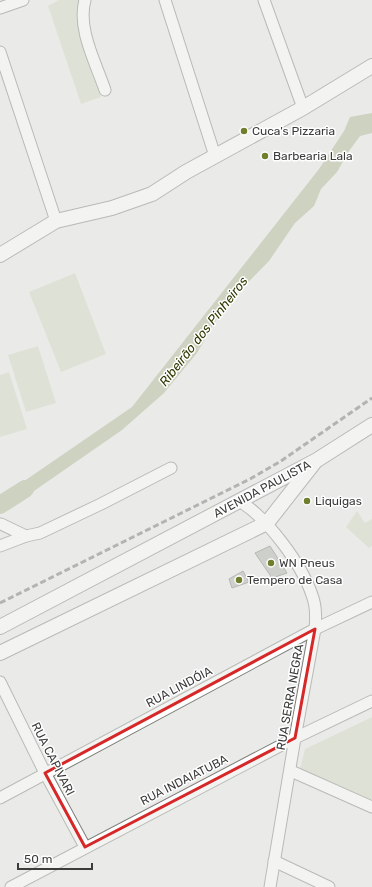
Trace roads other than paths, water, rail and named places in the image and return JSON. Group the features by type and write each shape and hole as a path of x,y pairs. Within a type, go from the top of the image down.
{"main road":[{"path":"0,255 56,221 137,201 152,194 216,156 303,108 372,66"},
{"path":"317,460 372,424"},
{"name":"AVENIDA PAULISTA","path":"0,627 240,501 262,487 317,460"},
{"name":"AVENIDA PAULISTA","path":"0,652 267,524 317,460"}],"street":[{"path":"0,8 23,0"},
{"path":"85,0 83,20 104,90"},
{"path":"165,0 216,156"},
{"path":"264,0 303,108"},
{"path":"0,52 56,221"},
{"path":"0,546 26,536 40,533 171,468"},
{"name":"RUA SERRA NEGRA","path":"240,501 267,524 290,555 313,597 316,629 295,738 274,861 268,886"},
{"path":"0,520 26,536"},
{"name":"RUA LINDÓIA","path":"0,798 316,629 372,602"},
{"name":"RUA CAPIVARI","path":"0,682 45,773 85,847"},
{"name":"RUA INDAIATUBA","path":"11,887 295,738 372,701"},
{"path":"290,771 372,807"},
{"path":"274,861 328,887"}],"water":[{"path":"372,113 372,133 360,136 337,172 321,189 314,206 295,223 269,261 223,308 197,353 164,393 122,430 8,509 1,497 132,407 319,169 344,131 350,117"}],"waterway":[{"name":"Ribeirão dos Pinheiros","path":"0,505 25,489"}],"railway":[{"path":"0,603 250,479 281,461 372,398"}],"place":[{"name":"Cuca's Pizzaria","path":"244,131"},
{"name":"Barbearia Lala","path":"265,156"},
{"name":"Liquigas","path":"307,501"},
{"name":"WN Pneus","path":"271,563"},
{"name":"Tempero de Casa","path":"239,580"}]}
